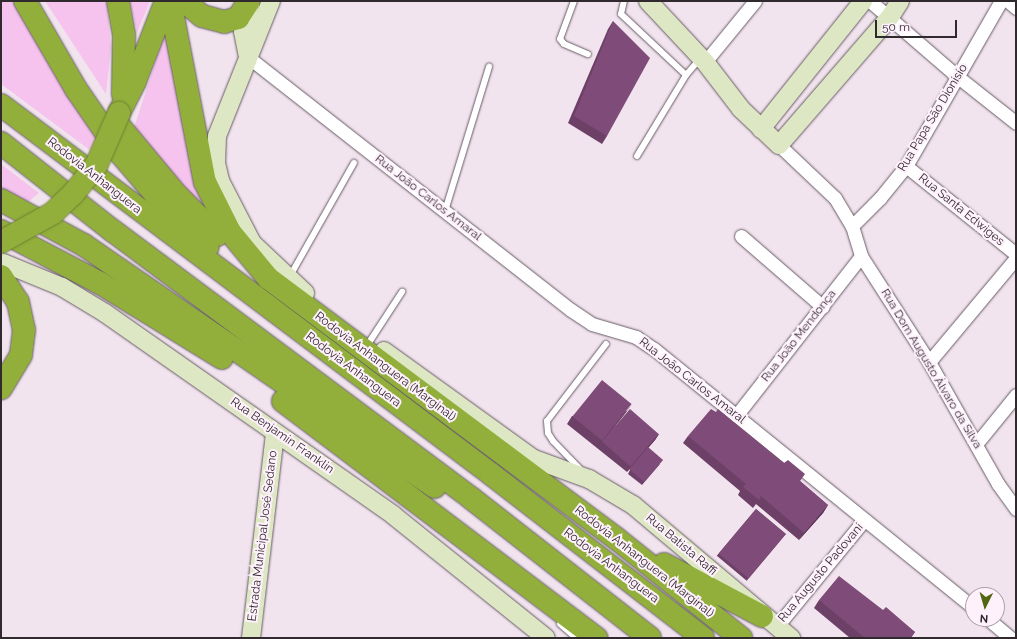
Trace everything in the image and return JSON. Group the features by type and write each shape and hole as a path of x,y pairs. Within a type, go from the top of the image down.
{"highway":[{"path":"25,1 49,25 94,95 132,144 176,194 251,268 278,279"},
{"path":"25,1 76,89 147,188 173,215 308,337"},
{"path":"118,1 124,35 122,103"},
{"path":"1,242 53,213 73,194 96,166 122,103 135,81 166,1"},
{"name":"Rodovia Anhanguera (Marginal)","path":"170,1 205,182 230,232 278,279 617,539 741,638"},
{"path":"184,1 202,16 224,22 238,18 250,1"},
{"name":"Rodovia Anhanguera","path":"1,105 703,638"},
{"path":"1,143 113,231 471,498 650,638"},
{"path":"1,200 84,245 422,480 480,516 602,600"},
{"path":"1,210 28,224 103,272 218,350 246,374 596,638"},
{"path":"1,231 100,283 246,374"},
{"path":"1,276 18,302 24,330 21,355 1,388"},
{"path":"617,539 769,621"}],"street":[{"path":"248,58 243,31 250,1"},
{"name":"Rua Batista Raffi","path":"271,1 217,136 216,162 220,181 242,228 278,279 305,293 507,442 534,459 559,470 589,478 634,506 702,561 769,621 791,638"},
{"path":"703,60 755,1"},
{"path":"761,129 864,1"},
{"path":"870,1 958,77 1016,123"},
{"path":"651,3 703,60 741,108 779,145 890,17 900,1"},
{"name":"Rua Papa São Dionisío","path":"852,226 880,198 906,166 1001,1"},
{"path":"1008,1 1016,8"},
{"name":"Rua João Carlos Amaral","path":"248,58 445,210 571,310 592,324 636,337 965,601"},
{"name":"Rua Dom Augusto Álvaro da Silva","path":"779,145 834,198 852,226 862,256 929,362 977,443 998,484 1016,509"},
{"name":"Rua Santa Edwiges","path":"906,166 1016,254"},
{"path":"741,236 823,307"},
{"name":"Rua João Mendonça","path":"736,416 862,256"},
{"path":"929,362 1016,258"},
{"name":"Rua Benjamin Franklin","path":"1,262 41,278 86,300 275,434 310,455 393,515 546,638"},
{"path":"977,443 1016,396"},
{"name":"Estrada Municipal José Sedano","path":"251,638 275,434"},
{"name":"Rua Augusto Padovani","path":"769,621 864,520"},
{"path":"998,627 1011,638"}],"lane":[{"path":"574,1 560,39 564,44 588,54"},
{"path":"624,1 621,14 686,75"},
{"path":"637,156 686,75 703,60"},
{"path":"445,210 489,66"},
{"path":"278,279 354,163"},
{"path":"370,341 402,292"},
{"path":"589,478 553,441 548,433 547,421 606,344"},
{"path":"520,581 535,602"},
{"path":"553,618 576,638"}],"shaded area":[{"path":"1,1 14,1 99,133 91,151 1,84"},
{"path":"45,1 107,1 111,48 106,94"},
{"path":"130,1 150,1 137,33"},
{"path":"166,29 204,209 132,134"},
{"path":"1,164 39,193 28,202 1,190"}],"building":[{"path":"613,21 650,58 607,136 574,116"},
{"path":"602,380 632,404 602,440 572,417"},
{"path":"630,409 659,434 630,466 602,441"},
{"path":"711,409 716,412 718,409 784,463 788,460 805,474 800,481 828,505 804,533 761,496 759,500 743,487 746,484 688,436"},
{"path":"648,447 663,460 644,482 629,469"},
{"path":"756,509 786,534 749,578 719,553"},
{"path":"839,576 883,610 886,607 915,632 910,638 865,638 819,600"}]}
